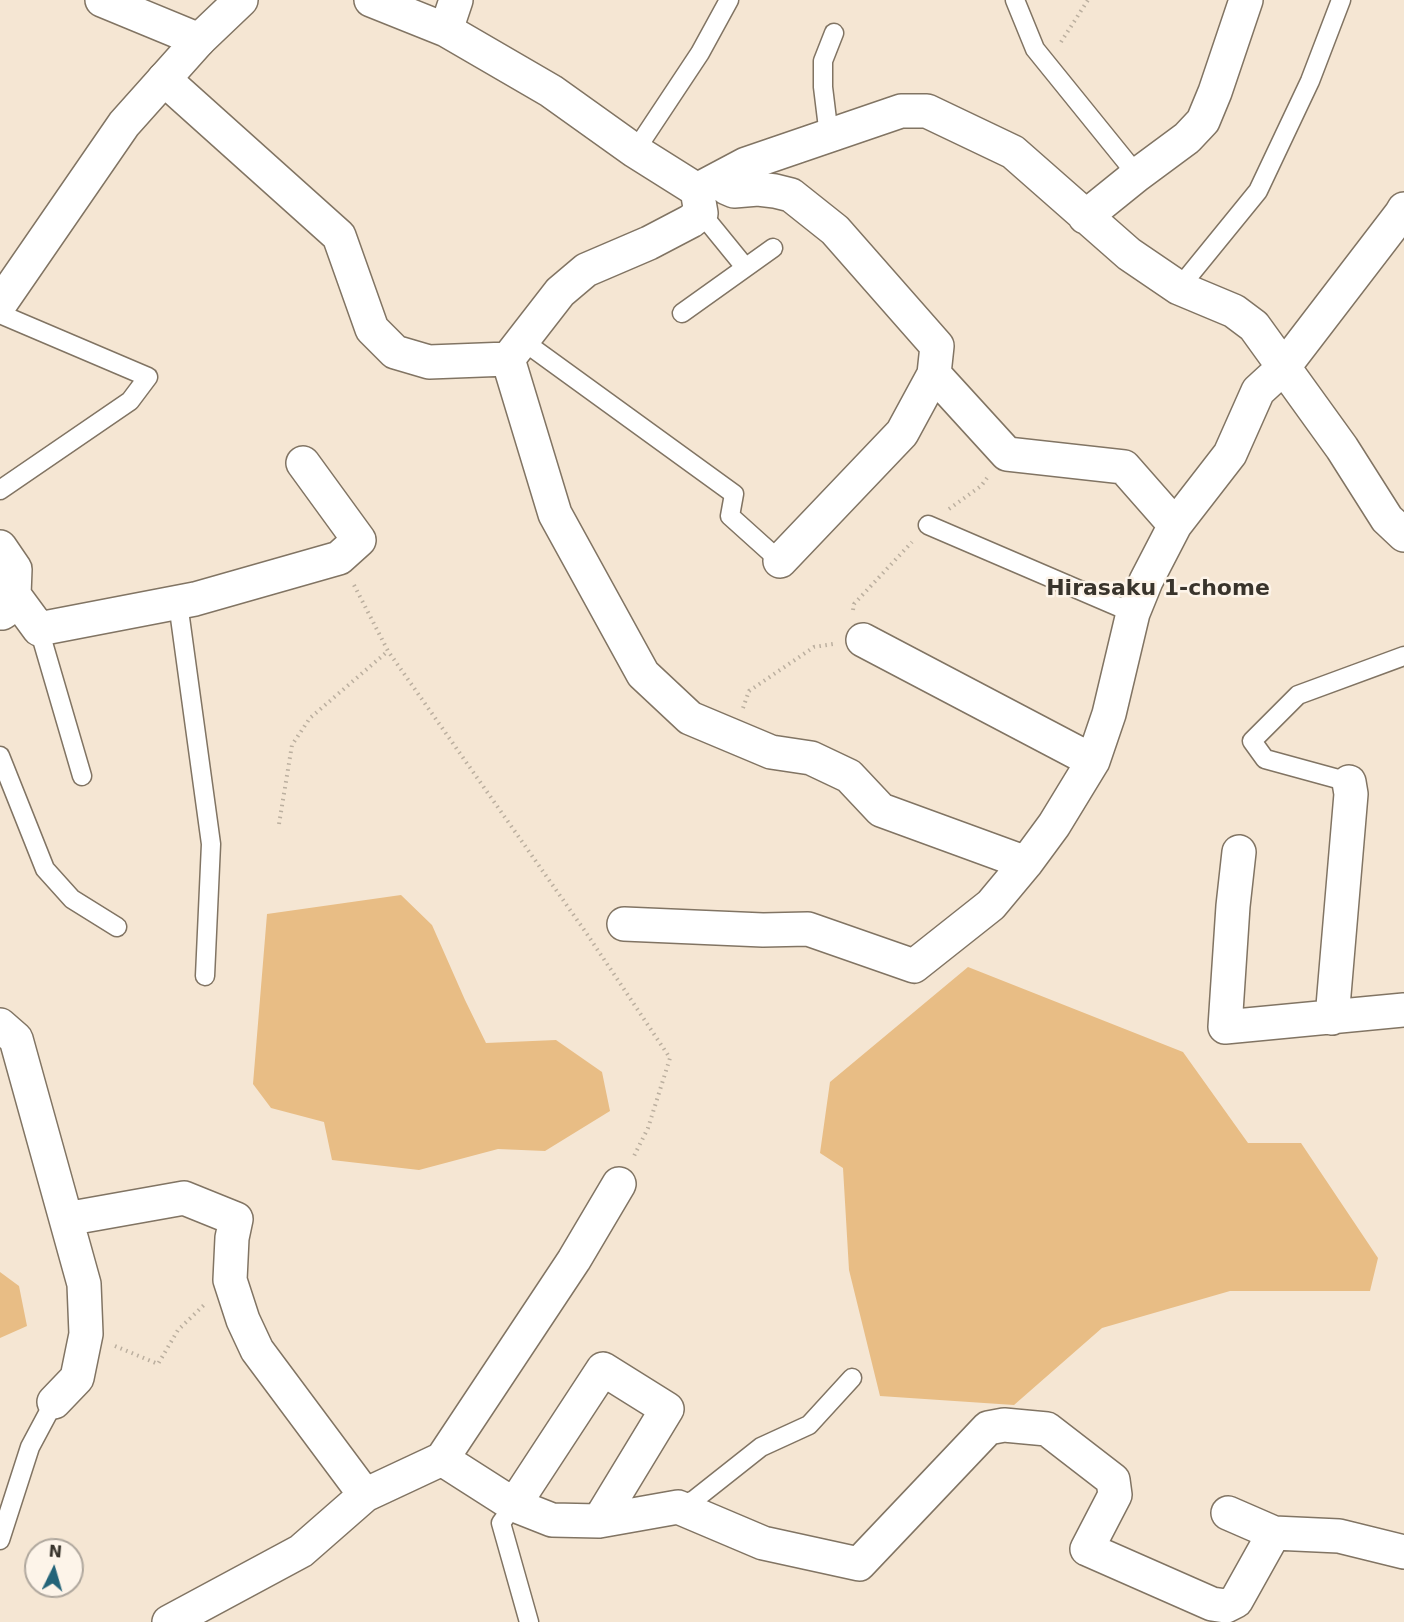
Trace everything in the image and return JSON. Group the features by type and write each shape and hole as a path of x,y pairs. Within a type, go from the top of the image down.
{"street":[{"path":"102,0 199,40"},
{"path":"0,304 124,124 199,40 241,0"},
{"path":"371,0 451,15 635,151 706,194 727,188 734,191 758,189 791,195 835,230 937,346 934,374 902,433 780,561"},
{"path":"1085,217 1187,138 1203,121 1246,0"},
{"path":"164,79 339,236 372,329 394,352 429,362 516,350 560,292 586,270 649,243 691,221 706,194 747,164 901,111 927,111 1013,152 1129,254 1179,288 1234,311 1254,326 1342,448 1387,519 1404,535"},
{"path":"624,924 763,930 808,929 914,966 991,905 1054,825 1093,761 1108,714 1133,613 1146,581 1175,525 1230,454 1258,391 1283,368 1404,208"},
{"path":"516,350 555,514 643,674 690,718 771,752 810,758 849,776 881,810 1026,863"},
{"path":"934,374 1007,454 1124,467 1175,525"},
{"path":"0,547 15,569 7,604 39,629 195,599 339,558 359,540 303,462"},
{"path":"863,640 1093,761"},
{"path":"1332,1018 1351,794 1349,782"},
{"path":"1239,852 1225,1027 1404,1010"},
{"path":"0,1025 16,1039 84,1284 86,1334 77,1378 54,1402"},
{"path":"169,1622 301,1551 365,1495 442,1459 574,1260 619,1184"},
{"path":"66,1218 184,1198 236,1219 232,1238 230,1280 243,1320 257,1350 365,1495"},
{"path":"514,1505 603,1369 668,1409 599,1521"},
{"path":"442,1459 514,1505 552,1520 599,1521 678,1507 763,1543 859,1564 988,1428 1004,1425 1047,1429 1113,1480 1115,1495 1088,1549 1212,1604 1226,1606 1236,1601 1274,1533"},
{"path":"1228,1513 1274,1533 1339,1536 1404,1552"}],"lane":[{"path":"635,151 700,53 729,0"},
{"path":"1015,0 1035,49 1137,175"},
{"path":"1179,288 1258,191 1310,81 1341,0"},
{"path":"829,136 823,87 823,61 834,33"},
{"path":"706,194 745,267"},
{"path":"682,313 773,248"},
{"path":"0,314 148,376 130,401 0,490"},
{"path":"516,350 734,494 730,516 780,561"},
{"path":"928,525 1133,613"},
{"path":"177,603 211,844 205,976"},
{"path":"39,629 82,776"},
{"path":"1349,782 1265,759 1252,741 1298,695 1404,656"},
{"path":"0,756 45,869 72,899 117,927"},
{"path":"678,1507 694,1500 761,1447 809,1425 852,1378"},
{"path":"0,1540 30,1447 54,1402"},
{"path":"514,1505 501,1523 529,1622"}],"path":[{"path":"1048,64 1088,0"},
{"path":"339,558 388,651 580,924 670,1058 648,1128 619,1184"},
{"path":"732,736 749,691 814,647 863,640"},
{"path":"279,824 292,745 310,718 388,651"},
{"path":"86,1334 158,1364 178,1330 230,1280"}],"shaded area":[{"path":"401,895 432,925 486,1043 556,1040 602,1072 610,1111 545,1151 498,1149 419,1170 332,1160 324,1122 271,1108 253,1084 267,914"},
{"path":"968,967 1183,1052 1248,1143 1301,1143 1378,1258 1370,1291 1230,1291 1102,1328 1014,1405 880,1396 849,1270 843,1168 820,1153 830,1082"},
{"path":"0,1272 19,1286 27,1326 0,1338"}],"district":[{"name":"Hirasaku 1-chome","path":"1158,589"}]}
